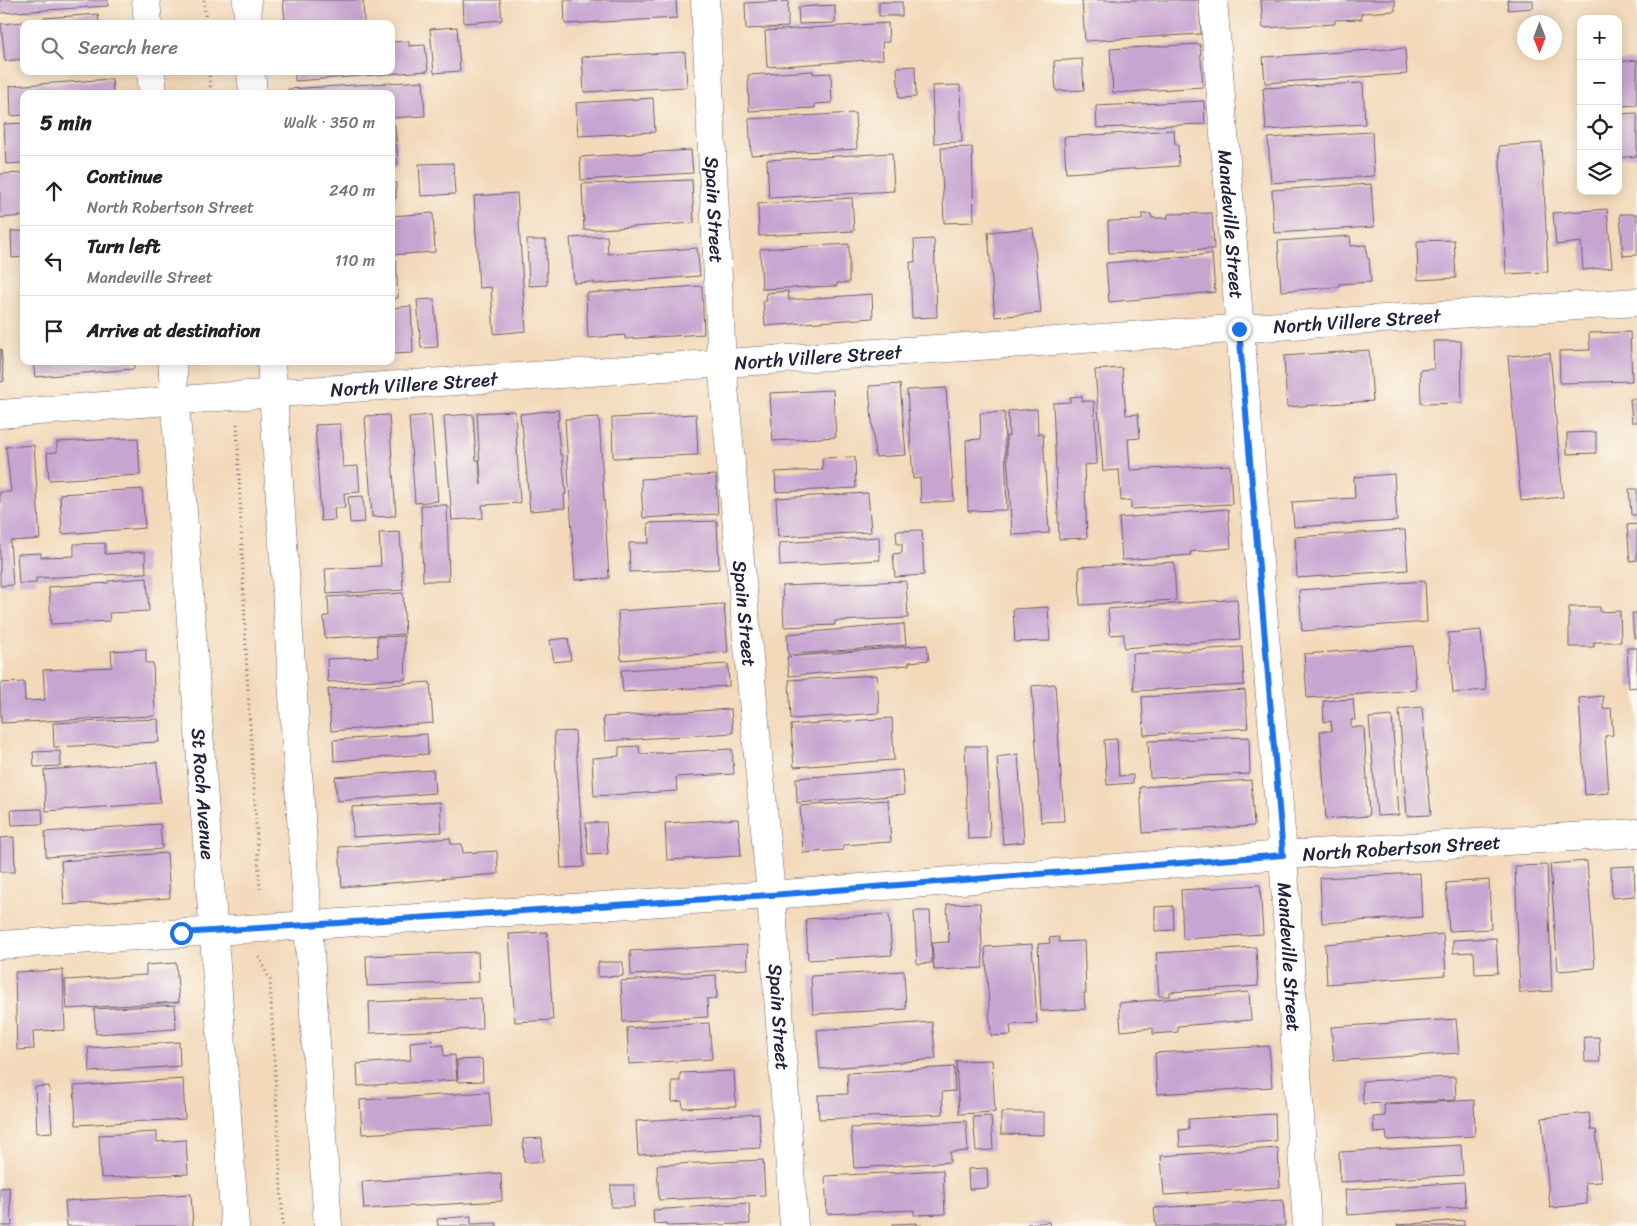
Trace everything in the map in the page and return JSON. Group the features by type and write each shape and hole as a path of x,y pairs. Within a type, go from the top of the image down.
{"street":[{"path":"146,0 148,20"},
{"path":"247,0 248,20"},
{"name":"Spain Street","path":"705,0 722,365 771,895 794,1226"},
{"name":"Mandeville Street","path":"1213,0 1283,855 1307,1226"},
{"path":"151,75 153,90"},
{"path":"251,75 253,90"},
{"name":"North Villere Street","path":"0,414 233,396 722,365 1637,302"},
{"name":"St Roch Avenue","path":"172,365 235,1226"},
{"path":"271,365 328,1226"},
{"name":"North Robertson Street","path":"0,945 771,895 1283,855 1637,834"}],"path":[{"path":"204,0 206,20"},
{"path":"209,75 211,90"},
{"path":"233,396 237,427 247,674 260,889"},
{"path":"259,957 270,980 283,1226"}],"building":[{"path":"0,0 108,0 108,6 0,13"},
{"path":"283,0 363,0 364,20 285,20"},
{"path":"463,0 500,0 502,20 464,23"},
{"path":"564,0 676,0 677,18 565,24"},
{"path":"1082,0 1199,0 1201,34 1085,41"},
{"path":"1261,0 1395,0 1395,11 1361,13 1362,19 1335,20 1335,24 1263,28"},
{"path":"1507,0 1533,0 1533,8 1508,10"},
{"path":"788,1 788,27 746,29 745,3"},
{"path":"879,2 902,2 902,16 879,16"},
{"path":"835,5 835,23 799,24 798,7"},
{"path":"98,14 99,20 44,20 44,18"},
{"path":"20,22 20,59 5,61 1,24"},
{"path":"888,23 889,42 882,42 883,59 767,67 765,31"},
{"path":"457,27 460,71 434,73 430,29"},
{"path":"409,41 409,46 425,45 428,71 395,73 395,42"},
{"path":"1200,44 1203,87 1113,93 1110,49"},
{"path":"1405,48 1407,74 1265,83 1263,57"},
{"path":"685,52 687,87 584,92 582,57"},
{"path":"1082,59 1084,90 1056,91 1054,61"},
{"path":"1637,60 1637,105 1622,106 1622,62"},
{"path":"915,66 916,97 899,98 897,67"},
{"path":"813,71 813,74 831,73 832,103 815,104 815,108 749,111 748,75"},
{"path":"295,75 375,75 295,81"},
{"path":"112,79 113,90 20,90 20,115 11,116 10,86"},
{"path":"423,81 425,116 395,118 395,90 288,89"},
{"path":"1363,83 1365,124 1266,130 1263,88"},
{"path":"960,85 962,142 934,143 932,86"},
{"path":"653,98 655,132 578,136 576,103"},
{"path":"1204,101 1205,124 1097,128 1096,106"},
{"path":"855,113 857,149 751,155 749,119"},
{"path":"1637,113 1637,156 1622,158 1622,114"},
{"path":"20,123 20,163 6,164 4,124"},
{"path":"395,125 398,164 395,164"},
{"path":"1174,130 1175,144 1178,144 1179,166 1066,173 1064,137"},
{"path":"1372,132 1374,176 1271,183 1268,138"},
{"path":"1542,143 1548,272 1506,274 1499,146"},
{"path":"972,147 974,222 944,223 941,148"},
{"path":"691,150 693,173 581,180 580,157"},
{"path":"892,153 894,191 769,198 767,160"},
{"path":"453,163 455,194 421,196 419,164"},
{"path":"20,173 20,216 0,218 0,174"},
{"path":"692,180 694,223 584,230 582,184"},
{"path":"1371,184 1374,227 1274,233 1272,190"},
{"path":"517,193 526,331 494,334 491,287 479,288 474,196"},
{"path":"852,198 854,231 759,236 758,204"},
{"path":"1607,209 1612,267 1583,270 1581,242 1556,245 1553,213"},
{"path":"433,213 435,252 395,255 395,216"},
{"path":"1212,213 1214,249 1109,253 1108,221 1142,220 1142,214 1151,214 1152,218 1168,218 1168,214"},
{"path":"1620,214 1637,214 1637,255 1623,256"},
{"path":"1033,228 1041,313 995,317 988,232"},
{"path":"11,231 20,231 20,257 12,258"},
{"path":"607,236 608,254 697,248 700,276 594,284 594,282 574,283 570,238"},
{"path":"1350,236 1351,246 1366,245 1371,282 1339,284 1339,287 1281,291 1278,241"},
{"path":"934,239 937,317 912,318 910,262 915,262 914,240"},
{"path":"527,240 546,240 547,285 529,286"},
{"path":"1454,240 1456,278 1418,280 1417,241"},
{"path":"849,244 849,283 837,283 837,286 762,289 760,249"},
{"path":"1212,254 1215,292 1109,302 1106,263"},
{"path":"395,260 396,260 398,298 395,298"},
{"path":"702,286 704,334 625,339 625,335 588,338 586,293"},
{"path":"788,291 789,300 872,294 873,318 765,326 763,301 767,301 766,293"},
{"path":"434,299 438,347 421,348 417,300"},
{"path":"411,306 413,353 395,354 395,308"},
{"path":"1630,332 1632,381 1560,383 1559,351 1590,350 1589,333"},
{"path":"1433,341 1461,341 1462,403 1421,404 1420,370 1434,369"},
{"path":"0,349 4,381 0,382"},
{"path":"1369,350 1373,401 1287,407 1284,356"},
{"path":"1550,353 1563,497 1521,501 1508,356"},
{"path":"34,365 134,365 134,369 35,377"},
{"path":"1122,368 1126,415 1138,414 1140,438 1128,439 1130,470 1230,465 1232,504 1131,509 1131,500 1121,501 1119,470 1103,471 1095,370"},
{"path":"900,384 906,455 875,457 869,386"},
{"path":"946,388 954,501 921,503 920,478 913,479 907,390"},
{"path":"833,390 836,437 773,441 770,393"},
{"path":"1082,396 1082,401 1094,401 1097,464 1084,465 1087,538 1059,539 1053,403 1070,402 1070,397"},
{"path":"1630,399 1637,399 1637,422 1632,422"},
{"path":"1037,409 1038,434 1043,434 1049,533 1012,535 1006,436 1009,436 1008,411"},
{"path":"558,410 560,455 562,455 566,494 564,494 565,508 530,511 520,414"},
{"path":"515,411 520,503 482,505 483,518 452,520 444,416 473,414 476,460 479,460 481,485 477,413"},
{"path":"1004,412 1007,510 968,511 966,440 981,439 980,413"},
{"path":"696,414 698,455 613,458 612,418"},
{"path":"389,415 396,516 372,517 365,416"},
{"path":"431,415 438,501 415,503 409,417"},
{"path":"599,417 609,578 575,580 565,419"},
{"path":"340,424 343,467 358,466 360,492 344,493 345,508 334,508 335,520 321,521 315,425"},
{"path":"1596,432 1596,453 1567,454 1567,433"},
{"path":"138,438 140,475 49,480 47,453 57,452 57,442"},
{"path":"34,445 40,539 10,541 13,585 0,586 0,492 11,492 6,447"},
{"path":"855,457 856,488 776,492 775,472 823,470 822,458"},
{"path":"1394,474 1397,521 1294,527 1292,502 1355,498 1354,477"},
{"path":"716,475 718,514 643,518 641,479"},
{"path":"142,489 145,528 62,534 60,494"},
{"path":"1629,489 1637,489 1637,515 1631,515"},
{"path":"868,493 871,532 778,537 776,498"},
{"path":"363,496 365,522 350,523 348,497"},
{"path":"421,505 447,505 449,581 423,581"},
{"path":"1228,509 1231,548 1190,552 1191,555 1122,560 1119,518"},
{"path":"717,521 719,569 630,572 629,543 649,543 648,523"},
{"path":"1637,524 1637,560 1630,561 1627,525"},
{"path":"922,530 924,575 895,577 893,554 902,553 902,544 897,544 896,531"},
{"path":"1405,530 1408,570 1297,578 1295,537"},
{"path":"400,532 403,590 327,594 325,569 381,566 379,533"},
{"path":"879,537 880,560 780,566 779,543"},
{"path":"105,543 105,554 145,552 146,573 36,578 36,583 19,584 17,554 41,553 41,557 74,556 74,544"},
{"path":"1174,562 1176,600 1080,605 1079,567"},
{"path":"147,578 149,611 109,613 110,621 51,624 49,587"},
{"path":"906,581 908,618 835,621 835,625 784,627 782,586"},
{"path":"1425,581 1427,622 1302,631 1299,590"},
{"path":"403,593 405,634 325,638 324,616 329,616 328,597"},
{"path":"1237,599 1240,639 1124,648 1124,634 1110,635 1108,609"},
{"path":"724,604 728,652 621,660 618,611"},
{"path":"1048,607 1050,641 1015,642 1013,609"},
{"path":"1569,607 1600,607 1600,612 1620,611 1621,642 1594,642 1594,647 1569,647"},
{"path":"1632,613 1637,613 1637,638 1634,638"},
{"path":"904,624 906,645 788,655 787,634"},
{"path":"1481,630 1486,690 1453,693 1448,633"},
{"path":"404,636 406,679 328,682 327,659 378,657 377,637"},
{"path":"568,638 571,660 554,662 550,640"},
{"path":"927,645 929,660 909,662 909,665 789,676 787,657"},
{"path":"1413,646 1416,690 1307,698 1304,654"},
{"path":"1242,647 1244,685 1134,691 1132,654"},
{"path":"1627,648 1637,648 1637,687 1629,688"},
{"path":"146,649 146,663 153,663 155,716 1,723 0,683 24,682 25,701 45,700 43,670 112,667 111,651"},
{"path":"728,664 729,686 623,692 621,670"},
{"path":"877,675 879,713 791,719 789,680"},
{"path":"430,682 433,723 331,731 328,689"},
{"path":"1055,684 1064,821 1041,822 1032,686"},
{"path":"1245,690 1248,728 1144,735 1142,697"},
{"path":"1603,696 1603,709 1611,708 1613,735 1605,736 1609,793 1585,795 1579,698"},
{"path":"1353,699 1355,720 1351,720 1351,727 1364,727 1369,816 1326,819 1320,731 1332,731 1331,721 1324,722 1323,701"},
{"path":"1422,707 1431,815 1407,816 1399,709"},
{"path":"731,709 733,733 605,741 603,717"},
{"path":"1392,716 1399,815 1377,816 1369,718"},
{"path":"892,718 894,760 794,767 791,725"},
{"path":"158,719 159,742 54,747 53,723"},
{"path":"575,731 584,867 561,868 554,732"},
{"path":"427,734 428,754 334,761 333,740"},
{"path":"1249,737 1250,774 1150,778 1148,741"},
{"path":"1117,739 1119,776 1133,775 1133,783 1107,785 1104,740"},
{"path":"639,746 640,754 732,749 734,774 676,777 677,791 594,796 592,758 619,756 619,747"},
{"path":"965,746 987,746 990,838 968,839"},
{"path":"60,751 61,766 34,767 33,752"},
{"path":"1018,754 1024,842 1003,844 997,757"},
{"path":"157,762 160,803 46,811 44,770"},
{"path":"433,770 435,793 337,801 335,777"},
{"path":"902,770 904,795 797,803 796,778"},
{"path":"1251,780 1254,826 1143,833 1140,787"},
{"path":"888,800 891,842 843,845 843,850 803,853 800,806"},
{"path":"440,802 442,832 353,837 352,807"},
{"path":"42,809 43,824 12,825 11,810"},
{"path":"738,819 741,856 667,860 665,823"},
{"path":"606,822 608,854 588,855 586,823"},
{"path":"160,824 162,849 46,857 45,832"},
{"path":"14,837 15,872 0,872 0,838"},
{"path":"450,838 451,844 462,844 463,853 497,851 498,874 342,887 339,847"},
{"path":"167,853 170,898 64,905 61,861"},
{"path":"1587,861 1595,968 1558,971 1550,864"},
{"path":"1547,865 1552,991 1520,993 1515,866"},
{"path":"1634,866 1635,896 1612,898 1611,867"},
{"path":"1420,873 1422,917 1322,923 1320,878"},
{"path":"1489,880 1491,929 1449,931 1446,883"},
{"path":"1260,885 1263,934 1183,939 1181,890"},
{"path":"980,903 983,968 934,970 932,943 949,942 947,904"},
{"path":"1173,906 1174,930 1155,931 1155,907"},
{"path":"914,911 930,911 932,963 917,964"},
{"path":"889,914 892,955 808,960 806,919"},
{"path":"547,932 553,1020 515,1022 509,934"},
{"path":"1443,934 1446,975 1327,984 1325,944"},
{"path":"1059,937 1059,942 1084,941 1085,1009 1041,1011 1038,944 1050,943 1049,938"},
{"path":"1496,938 1498,973 1475,974 1474,952 1453,953 1453,940"},
{"path":"1032,944 1037,1023 1010,1025 1011,1035 991,1036 985,947"},
{"path":"747,945 748,969 631,975 630,951"},
{"path":"1256,947 1258,986 1170,992 1170,996 1159,996 1156,953"},
{"path":"478,952 479,982 367,986 366,956"},
{"path":"598,962 623,962 623,976 598,977"},
{"path":"176,963 179,1002 67,1009 65,980 146,975 146,965"},
{"path":"63,970 65,1030 33,1031 34,1049 17,1050 15,972"},
{"path":"904,971 906,1009 813,1014 811,976"},
{"path":"716,975 717,998 707,999 708,1017 623,1022 621,981"},
{"path":"1249,992 1251,1020 1178,1026 1178,1032 1153,1034 1153,1028 1121,1031 1119,1003"},
{"path":"481,998 482,1029 370,1033 369,1002"},
{"path":"175,1005 176,1029 96,1034 94,1009"},
{"path":"1456,1019 1459,1053 1334,1061 1331,1027"},
{"path":"932,1022 936,1059 820,1069 817,1030"},
{"path":"709,1023 712,1059 629,1064 627,1028"},
{"path":"1584,1037 1599,1037 1600,1062 1585,1062"},
{"path":"432,1040 433,1046 443,1045 444,1056 455,1055 457,1080 358,1086 357,1064 411,1060 410,1042"},
{"path":"179,1042 180,1066 90,1072 88,1048"},
{"path":"1269,1046 1272,1087 1157,1094 1155,1053"},
{"path":"482,1059 483,1081 458,1082 457,1060"},
{"path":"992,1060 995,1112 959,1114 956,1061"},
{"path":"954,1067 955,1091 942,1092 943,1114 819,1119 818,1095 848,1094 847,1073"},
{"path":"734,1071 736,1106 683,1108 682,1101 672,1102 672,1081 680,1081 680,1073"},
{"path":"1455,1077 1456,1100 1363,1104 1362,1081"},
{"path":"183,1079 185,1119 76,1125 74,1086"},
{"path":"49,1086 52,1132 37,1133 35,1087"},
{"path":"489,1092 492,1126 362,1134 360,1100"},
{"path":"1474,1100 1475,1136 1387,1140 1386,1132 1374,1133 1373,1117 1385,1116 1384,1105"},
{"path":"1001,1112 1044,1112 1044,1135 1001,1134"},
{"path":"1589,1113 1591,1130 1596,1130 1601,1182 1585,1183 1587,1204 1550,1208 1542,1118"},
{"path":"759,1114 761,1148 638,1155 636,1121"},
{"path":"1275,1114 1276,1141 1180,1147 1179,1130 1189,1129 1188,1119"},
{"path":"991,1116 993,1150 976,1151 973,1117"},
{"path":"966,1121 968,1151 950,1152 950,1162 854,1168 851,1128"},
{"path":"157,1132 157,1142 186,1140 188,1174 101,1178 99,1135"},
{"path":"542,1138 543,1162 524,1162 523,1139"},
{"path":"1461,1145 1463,1175 1340,1182 1339,1152"},
{"path":"1278,1148 1280,1187 1164,1195 1161,1156"},
{"path":"763,1160 765,1195 659,1200 657,1165"},
{"path":"987,1168 988,1188 969,1189 968,1169"},
{"path":"943,1170 945,1214 914,1215 914,1210 827,1214 825,1176"},
{"path":"501,1173 502,1201 364,1209 362,1182"},
{"path":"1464,1182 1466,1207 1347,1215 1345,1190"},
{"path":"611,1185 634,1185 634,1207 611,1207"},
{"path":"9,1187 12,1226 0,1226 0,1188"},
{"path":"191,1194 193,1226 67,1226 65,1201"},
{"path":"1283,1200 1285,1226 1156,1226 1154,1208"},
{"path":"749,1203 750,1224 666,1226 666,1223 654,1224 653,1210"},
{"path":"471,1216 471,1224 497,1223 497,1226 438,1226 437,1219"},
{"path":"1464,1220 1464,1226 1397,1226 1397,1225"},
{"path":"1049,1222 1050,1226 1028,1226 1027,1224"},
{"path":"917,1223 917,1226 893,1226 893,1224"}],"route":[{"path":"181,933 348,924 771,895 1283,855 1239,329"}]}
